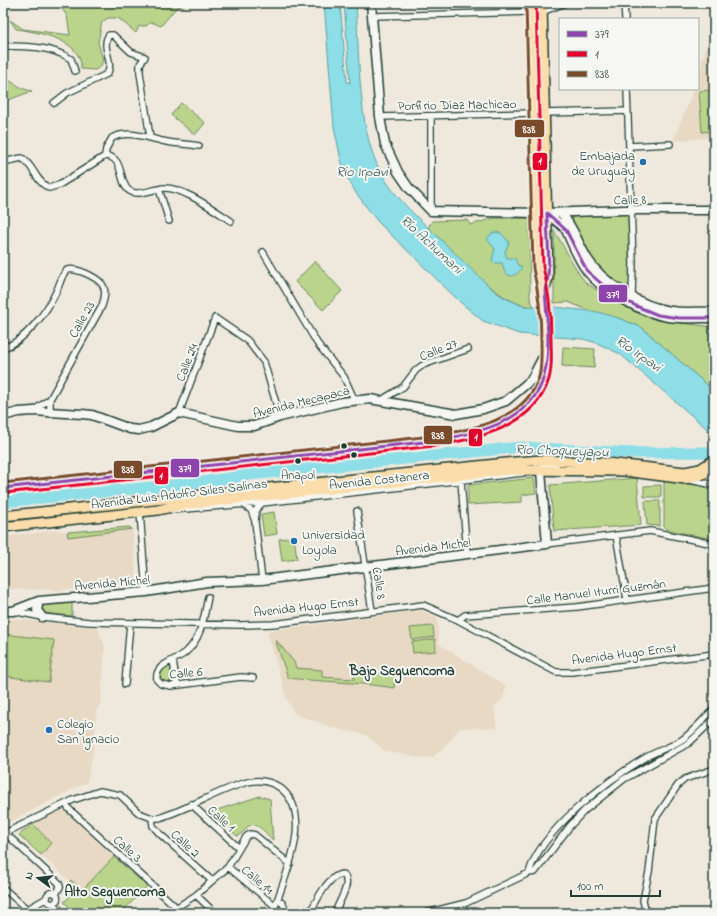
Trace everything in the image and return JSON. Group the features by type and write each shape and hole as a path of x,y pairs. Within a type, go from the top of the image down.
{"main road":[{"path":"3,488 323,454 458,437 489,427 514,414 532,400 542,384 546,370 546,300 538,268 531,8 542,8 548,277 544,289"},
{"path":"534,113 544,113"},
{"path":"536,213 547,213"},
{"name":"Avenida Luis Adolfo Siles Salinas","path":"3,516 542,460 616,464 685,472 712,470"},
{"name":"Avenida Luis Adolfo Siles Salinas","path":"712,470 714,460"},
{"name":"Avenida Luis Adolfo Siles Salinas","path":"3,527 158,510 181,505 457,475 530,470 624,471 686,478 700,475 712,470"}],"street":[{"path":"371,3 380,117 385,144 392,161 409,188 431,211 536,213"},
{"path":"542,8 565,3"},
{"path":"624,3 625,18"},
{"path":"372,16 531,8"},
{"path":"54,103 67,93 106,74 110,64 106,39 109,35 113,35 131,52 145,57 140,64 140,73 150,137"},
{"path":"3,46 40,48 54,51 71,59 75,71"},
{"path":"627,90 633,289 630,299"},
{"path":"544,113 627,111"},
{"name":"Porfirio Díaz Machicao","path":"380,117 534,113"},
{"path":"431,116 431,211"},
{"path":"105,156 109,142 117,135 125,134 198,146"},
{"path":"629,146 670,144"},
{"path":"3,162 22,158 27,161 38,180 49,188 66,181 105,156 110,156 118,162 126,187 130,191 136,193 169,187 231,221"},
{"path":"159,189 169,221"},
{"name":"Calle 8","path":"547,213 631,210 714,210"},
{"path":"547,213 554,221 563,226 587,271 606,289 630,299 667,310 714,312"},
{"path":"561,213 567,219 593,266 608,282 630,299 651,312 667,317 714,318"},
{"path":"263,252 317,343 344,377 354,399"},
{"name":"Calle 23","path":"3,348 22,338 56,294 64,272 70,269 94,278 102,284 105,292 102,306 50,399 33,411"},
{"name":"Calle 24","path":"178,413 215,318 247,340 264,362 280,417"},
{"path":"531,380 546,347"},
{"name":"Calle 27","path":"380,401 403,387 416,370 423,365 468,349"},
{"path":"531,380 538,379 542,384"},
{"name":"Avenida Mecapaca","path":"178,413 238,426 254,426 280,417 354,399 380,401 443,413 456,414 496,406 506,401 531,380"},
{"name":"Calle 23","path":"50,399 50,414"},
{"path":"3,416 19,412 33,411 50,414 92,415 130,429 139,430 151,427 178,413"},
{"path":"546,544 541,471 544,464 616,464"},
{"name":"Avenida Costanera","path":"158,510 180,510 262,503 509,476 524,473 530,470"},
{"path":"686,478 714,485"},
{"path":"461,481 467,554"},
{"path":"255,522 256,510 262,503"},
{"path":"243,504 251,510 255,522 262,580"},
{"name":"Calle 8","path":"357,511 372,611"},
{"path":"140,512 146,592"},
{"name":"Avenida Michel","path":"13,611 39,601 146,592 207,582 262,580 650,531 714,544"},
{"path":"616,535 627,599"},
{"name":"Calle Manuel Iturri Guzmán","path":"458,620 465,615 552,610 714,588"},
{"name":"Calle 6","path":"208,597 202,623 195,642 188,650 173,661 159,668 156,676 161,684 177,685 241,677 253,678"},
{"path":"39,601 37,610 42,617"},
{"name":"Avenida Hugo Ernst","path":"3,611 13,611 42,617 89,622 272,624 423,606 458,620 556,672 572,672 714,654"},
{"path":"125,684 130,623"},
{"path":"173,661 177,685"},
{"path":"529,873 541,850 574,810 601,787 645,758 668,748 684,738 714,709"},
{"path":"426,913 466,903 529,873 535,872 570,826 590,806 624,780 689,743 714,720"},
{"path":"684,738 689,743"},
{"path":"646,913 643,900 649,872 656,819 678,785 685,779 714,769"},
{"path":"54,904 58,900 56,894 60,887 59,883 4,834 93,792 109,792 120,796 139,813 152,818 167,816 191,804 245,783 258,780 274,784 289,796 292,802 296,829 293,854 273,913"},
{"name":"Calle 3","path":"66,804 69,809 176,907"},
{"name":"Calle 1","path":"191,804 240,848"},
{"name":"Calle 2","path":"152,818 154,826 160,834 211,880"},
{"path":"168,913 196,895 211,880 228,867 246,837 250,834 256,835 290,864"},
{"name":"Calle 14","path":"228,867 275,906"},
{"path":"310,913 317,898 333,878 343,874 347,881 346,886 335,913"},
{"path":"3,888 27,909"},
{"path":"21,913 47,898 50,893 56,894"},
{"path":"196,895 215,913"},
{"path":"47,898 49,903 54,904 63,913"},
{"path":"278,899 283,904 287,913"}],"shaded area":[{"path":"714,20 714,137 673,141 694,90 699,90 699,72"},
{"path":"129,527 132,529 137,584 61,590 3,589 3,537 57,530 67,532"},
{"path":"420,610 437,617 439,644 506,686 503,699 494,706 497,728 460,728 447,744 433,757 421,758 385,751 366,735 333,728 295,714 287,700 267,631"},
{"name":"Colegio San Ignacio","path":"3,618 98,628 105,647 101,702 96,711 95,741 87,782 3,825"},
{"path":"63,809 114,857 82,891 41,855 51,843 33,824"}],"green space":[{"path":"39,3 186,3 175,9 161,26 151,22 146,26 139,26 136,33 118,18 108,18 102,22 98,42 103,60 101,66 95,70 81,69 80,59 75,51 67,44 46,35 16,29 10,20 23,29 70,35 67,16 60,6"},
{"path":"3,77 24,89 32,91 3,102"},
{"path":"714,90 714,131 702,132 699,91"},
{"path":"181,103 205,123 195,135 171,115"},
{"path":"626,214 628,217 630,282 629,285 624,287 615,282 599,268 592,259 575,229 572,219 574,216"},
{"path":"494,218 529,219 530,299 534,307 520,304 506,298 491,288 463,263 428,228 432,221 467,220 470,225"},
{"path":"554,230 579,274 586,283 597,290 656,320 714,327 714,391 641,327 618,318 590,311 568,302 554,303"},
{"path":"315,261 342,291 323,310 295,282"},
{"path":"563,347 595,349 594,368 562,366"},
{"path":"534,478 536,493 522,495 522,502 468,505 468,485"},
{"path":"637,478 641,525 554,531 550,485"},
{"path":"664,481 703,486 714,490 714,536 707,538 669,530 664,527"},
{"path":"661,485 661,497 644,497 644,486"},
{"path":"645,501 660,501 660,526 647,525"},
{"path":"274,512 277,534 264,536 261,514"},
{"path":"129,527 132,529 68,537 67,532"},
{"path":"294,537 297,559 282,561 279,539"},
{"path":"72,602 72,616 44,613 41,610 44,604"},
{"path":"433,626 434,637 412,640 410,628"},
{"path":"3,634 54,640 49,682 3,676"},
{"path":"275,639 294,662 296,668 322,670 322,677 354,679 355,672 395,674 394,688 368,684 288,678"},
{"path":"435,639 436,651 413,653 412,642"},
{"path":"165,667 171,667 171,682 162,682 159,678 160,673"},
{"path":"260,796 270,799 273,840 262,829 255,825 251,825 239,836 237,836 211,812"},
{"path":"33,824 51,843 41,855 19,835"},
{"path":"114,857 147,886 124,910 128,913 106,913 100,911 99,913 75,913 64,902 71,895 64,888 71,880 82,890"}],"water":[{"name":"Río Irpavi","path":"324,3 340,3 347,82 350,83 344,3 356,3 360,82 369,140 379,169 385,180 400,200 491,288 503,297 523,306 555,307 598,312 641,327 714,391 714,437 705,427 620,354 597,343 583,339 519,334 483,321 460,302 378,222 356,193 347,177 341,160 334,127"},
{"path":"492,233 501,233 509,242 505,252 507,258 515,258 518,266 522,266 517,274 511,276 509,275 506,273 502,263 494,263 492,260 495,249 487,239"}],"pier":[{"path":"539,305 554,305 553,339 539,338"}],"waterway":[{"path":"149,8 150,3"},
{"name":"Río Choqueyapu","path":"3,502 521,447 633,453 705,452 714,457"}],"transit line":[{"name":"838","path":"3,483 432,436 480,426 510,413 522,404 532,392 539,377 541,368 540,313 533,268 526,3"},
{"name":"1","path":"4,493 434,446 468,439 502,428 518,419 531,409 542,395 549,379 552,358 551,319 547,284 543,267 536,3"},
{"name":"379","path":"547,213 566,230 587,271 613,294 658,315 679,318 714,318"},
{"name":"379","path":"3,488 433,441 483,430 499,424 527,405 537,392 544,376 548,345 545,291 549,269 547,213"}],"place":[{"name":"Embajada de Uruguay","path":"643,162"},
{"name":"Anapol","path":"298,461"},
{"name":"Universidad Loyola","path":"294,541"},
{"name":"Colegio San Ignacio","path":"49,730"}],"district":[{"name":"Bajo Seguencoma","path":"402,670"},
{"name":"Alto Seguencoma","path":"115,891"}],"water label":[{"name":"Río Achumani","path":"432,244"}]}
